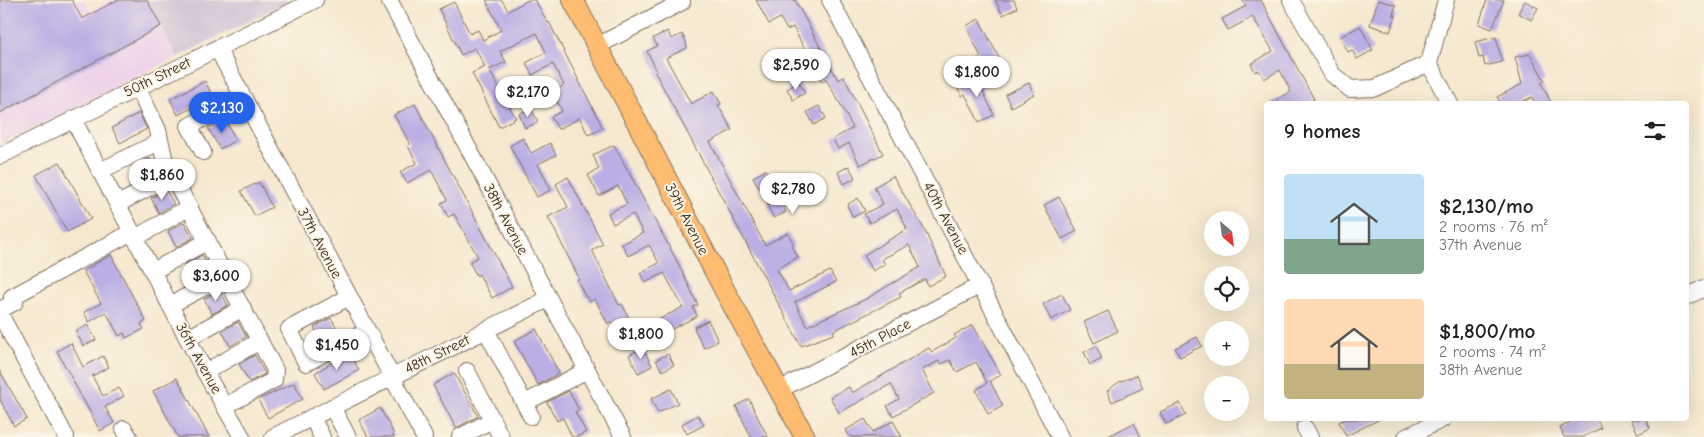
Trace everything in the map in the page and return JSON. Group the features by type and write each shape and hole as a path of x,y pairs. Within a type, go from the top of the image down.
{"main road":[{"name":"39th Avenue","path":"573,0 724,291 805,437"}],"street":[{"name":"50th Street","path":"0,156 315,0"},
{"name":"38th Avenue","path":"388,0 623,437"},
{"name":"40th Avenue","path":"830,0 1060,437"},
{"path":"1291,0 1332,74 1350,89 1375,88 1429,63"},
{"path":"1446,0 1429,63 1448,101"},
{"path":"597,46 682,2"},
{"name":"37th Avenue","path":"217,48 424,437"},
{"path":"137,88 158,130 159,142 173,175 275,370 274,380 225,406"},
{"path":"203,152 189,126 244,98"},
{"name":"36th Avenue","path":"73,119 205,372 242,437"},
{"path":"100,171 159,142"},
{"path":"118,204 173,175"},
{"path":"66,437 0,312 15,302 12,297 190,207"},
{"path":"152,271 208,241"},
{"path":"170,305 226,276"},
{"name":"45th Place","path":"779,390 981,285"},
{"path":"1689,296 1704,288"},
{"path":"349,297 289,330 306,363 367,331"},
{"name":"48th Street","path":"273,437 548,299"},
{"path":"188,338 243,308"},
{"path":"486,330 528,409 587,370"},
{"path":"205,372 260,341"},
{"path":"467,371 501,437"},
{"path":"332,407 348,437"},
{"path":"312,417 322,437"},
{"path":"460,437 492,420"},
{"path":"1406,437 1439,421"}],"shaded area":[{"path":"0,0 84,0 90,11 111,0 148,0 177,57 0,145"},
{"path":"148,0 291,0 177,57"}],"building":[{"path":"0,0 72,0 82,19 117,0 147,0 161,26 0,113"},
{"path":"486,0 502,0 508,11 528,0 535,0 549,22 603,128 588,135 580,118 558,129 551,117 562,111 553,93 564,85 553,64 532,75 526,63 546,52 537,33 500,51 506,62 489,70 516,118 499,127 472,73 485,67 475,48 461,55 439,9 454,2 470,34 478,30 483,40 501,30"},
{"path":"756,0 795,0 838,80 844,77 883,154 860,165 849,143 838,149 833,139 853,128 842,107 826,79 822,82 793,27 787,30 780,18 769,24"},
{"path":"995,0 1014,0 1017,8 1003,15"},
{"path":"1242,0 1261,0 1314,99 1312,101 1274,101 1291,92 1280,70 1264,79 1259,70 1255,72 1251,64 1273,51 1253,17 1228,30 1222,19 1246,6"},
{"path":"1378,0 1396,5 1393,15 1396,15 1390,32 1370,25"},
{"path":"1487,0 1504,0 1492,29 1479,24"},
{"path":"1525,1 1538,8 1531,20 1518,13"},
{"path":"979,19 999,58 992,61 994,66 983,71 977,59 981,57 966,26"},
{"path":"1360,26 1373,50 1357,59 1352,50 1348,52 1340,37"},
{"path":"668,31 671,39 682,34 686,42 687,48 666,58 691,104 714,91 721,104 718,105 732,130 710,142 765,245 788,233 794,245 792,246 798,257 777,269 789,291 830,271 836,282 795,302 807,326 866,299 920,267 909,245 882,259 885,264 873,271 864,255 907,229 897,209 870,223 864,214 883,204 874,187 893,176 924,229 946,276 928,286 925,279 899,293 901,297 833,331 834,334 801,346 655,72 657,71 647,51 657,46 653,38"},
{"path":"1496,37 1502,62 1485,66 1483,57 1479,58 1475,42"},
{"path":"785,54 790,65 779,71 773,60"},
{"path":"1530,54 1545,81 1541,83 1550,101 1534,101 1532,97 1524,101 1499,101 1497,97 1522,84 1515,57"},
{"path":"980,76 986,87 982,89 994,115 979,122 965,94 962,96 957,87"},
{"path":"205,81 213,97 178,115 170,99"},
{"path":"799,82 805,93 793,100 787,89"},
{"path":"1029,83 1034,94 1011,107 1005,94"},
{"path":"415,104 512,287 492,298 479,274 477,276 469,262 478,257 454,214 448,217 441,203 447,200 431,170 407,183 400,172 417,163 408,146 410,144 394,115"},
{"path":"819,106 826,118 814,125 807,112"},
{"path":"531,108 538,122 525,128 519,114"},
{"path":"139,113 147,129 120,143 112,128"},
{"path":"225,119 236,140 220,149 208,128"},
{"path":"523,138 531,153 550,143 556,155 538,164 551,190 537,197 510,146"},
{"path":"614,145 677,261 698,305 693,307 697,316 636,348 630,334 621,339 612,321 608,324 595,299 590,302 588,297 586,298 577,280 579,279 577,274 548,217 568,207 556,184 568,177 603,244 592,250 619,305 622,304 634,328 649,322 650,324 683,307 664,273 645,283 640,273 659,263 649,245 628,256 622,244 643,233 633,214 613,224 608,213 627,204 618,186 599,196 588,175 599,169 593,155"},
{"path":"149,158 157,172 141,181 133,166"},
{"path":"60,162 91,219 67,232 36,175"},
{"path":"849,166 855,178 844,184 838,172"},
{"path":"766,170 771,181 759,188 753,177"},
{"path":"259,182 272,207 255,216 241,191"},
{"path":"166,190 174,204 159,213 151,198"},
{"path":"1059,197 1077,231 1062,239 1044,205"},
{"path":"779,198 786,212 774,218 767,205"},
{"path":"858,198 865,211 853,217 847,205"},
{"path":"184,222 193,238 176,247 168,231"},
{"path":"111,255 146,321 141,324 144,329 126,338 124,333 119,336 106,312 89,322 84,312 101,303 83,271"},
{"path":"202,255 211,272 195,281 186,264"},
{"path":"220,290 228,305 212,314 204,299"},
{"path":"1062,294 1070,310 1051,320 1043,304"},
{"path":"1108,311 1118,331 1094,343 1084,322"},
{"path":"331,318 340,334 322,343 314,327"},
{"path":"708,320 718,341 704,348 694,328"},
{"path":"238,322 246,337 230,346 222,331"},
{"path":"88,325 96,340 83,346 76,331"},
{"path":"973,325 1001,375 990,381 1003,406 988,414 976,390 987,383 976,362 957,372 950,360 941,364 939,361 922,370 934,393 893,416 887,406 899,399 891,384 839,413 830,397 849,387 852,393 929,348 932,352 956,338 954,335"},
{"path":"536,329 559,373 538,385 514,341"},
{"path":"1197,337 1202,346 1180,357 1175,348"},
{"path":"71,343 83,367 103,356 109,367 92,376 103,396 119,388 124,396 105,407 114,423 100,431 57,351"},
{"path":"1096,346 1102,359 1090,365 1084,352"},
{"path":"643,348 652,366 638,373 629,355"},
{"path":"349,352 359,370 324,389 315,373"},
{"path":"668,354 674,365 662,371 656,360"},
{"path":"255,355 265,374 249,382 239,364"},
{"path":"0,371 27,419 14,426 0,400"},
{"path":"454,373 478,416 456,428 433,385"},
{"path":"1137,375 1143,388 1112,402 1107,391 1119,382"},
{"path":"177,378 209,437 178,437 153,391"},
{"path":"294,383 303,399 268,418 258,400"},
{"path":"671,389 678,403 658,413 651,399"},
{"path":"569,391 579,410 575,412 586,432 577,437 572,437 563,418 557,421 547,402"},
{"path":"749,399 768,437 751,437 736,406"},
{"path":"1180,403 1186,415 1166,424 1160,412"},
{"path":"380,408 394,437 368,437 359,420"},
{"path":"698,415 704,425 687,434 682,424"},
{"path":"865,419 873,432 893,421 902,437 850,437 846,430"},
{"path":"1341,421 1376,421 1346,436 1339,422"},
{"path":"1572,421 1598,421 1601,428 1583,437 1564,437 1560,428"},
{"path":"1632,421 1647,421 1650,428 1638,434"},
{"path":"1134,423 1141,437 1106,437"}]}
